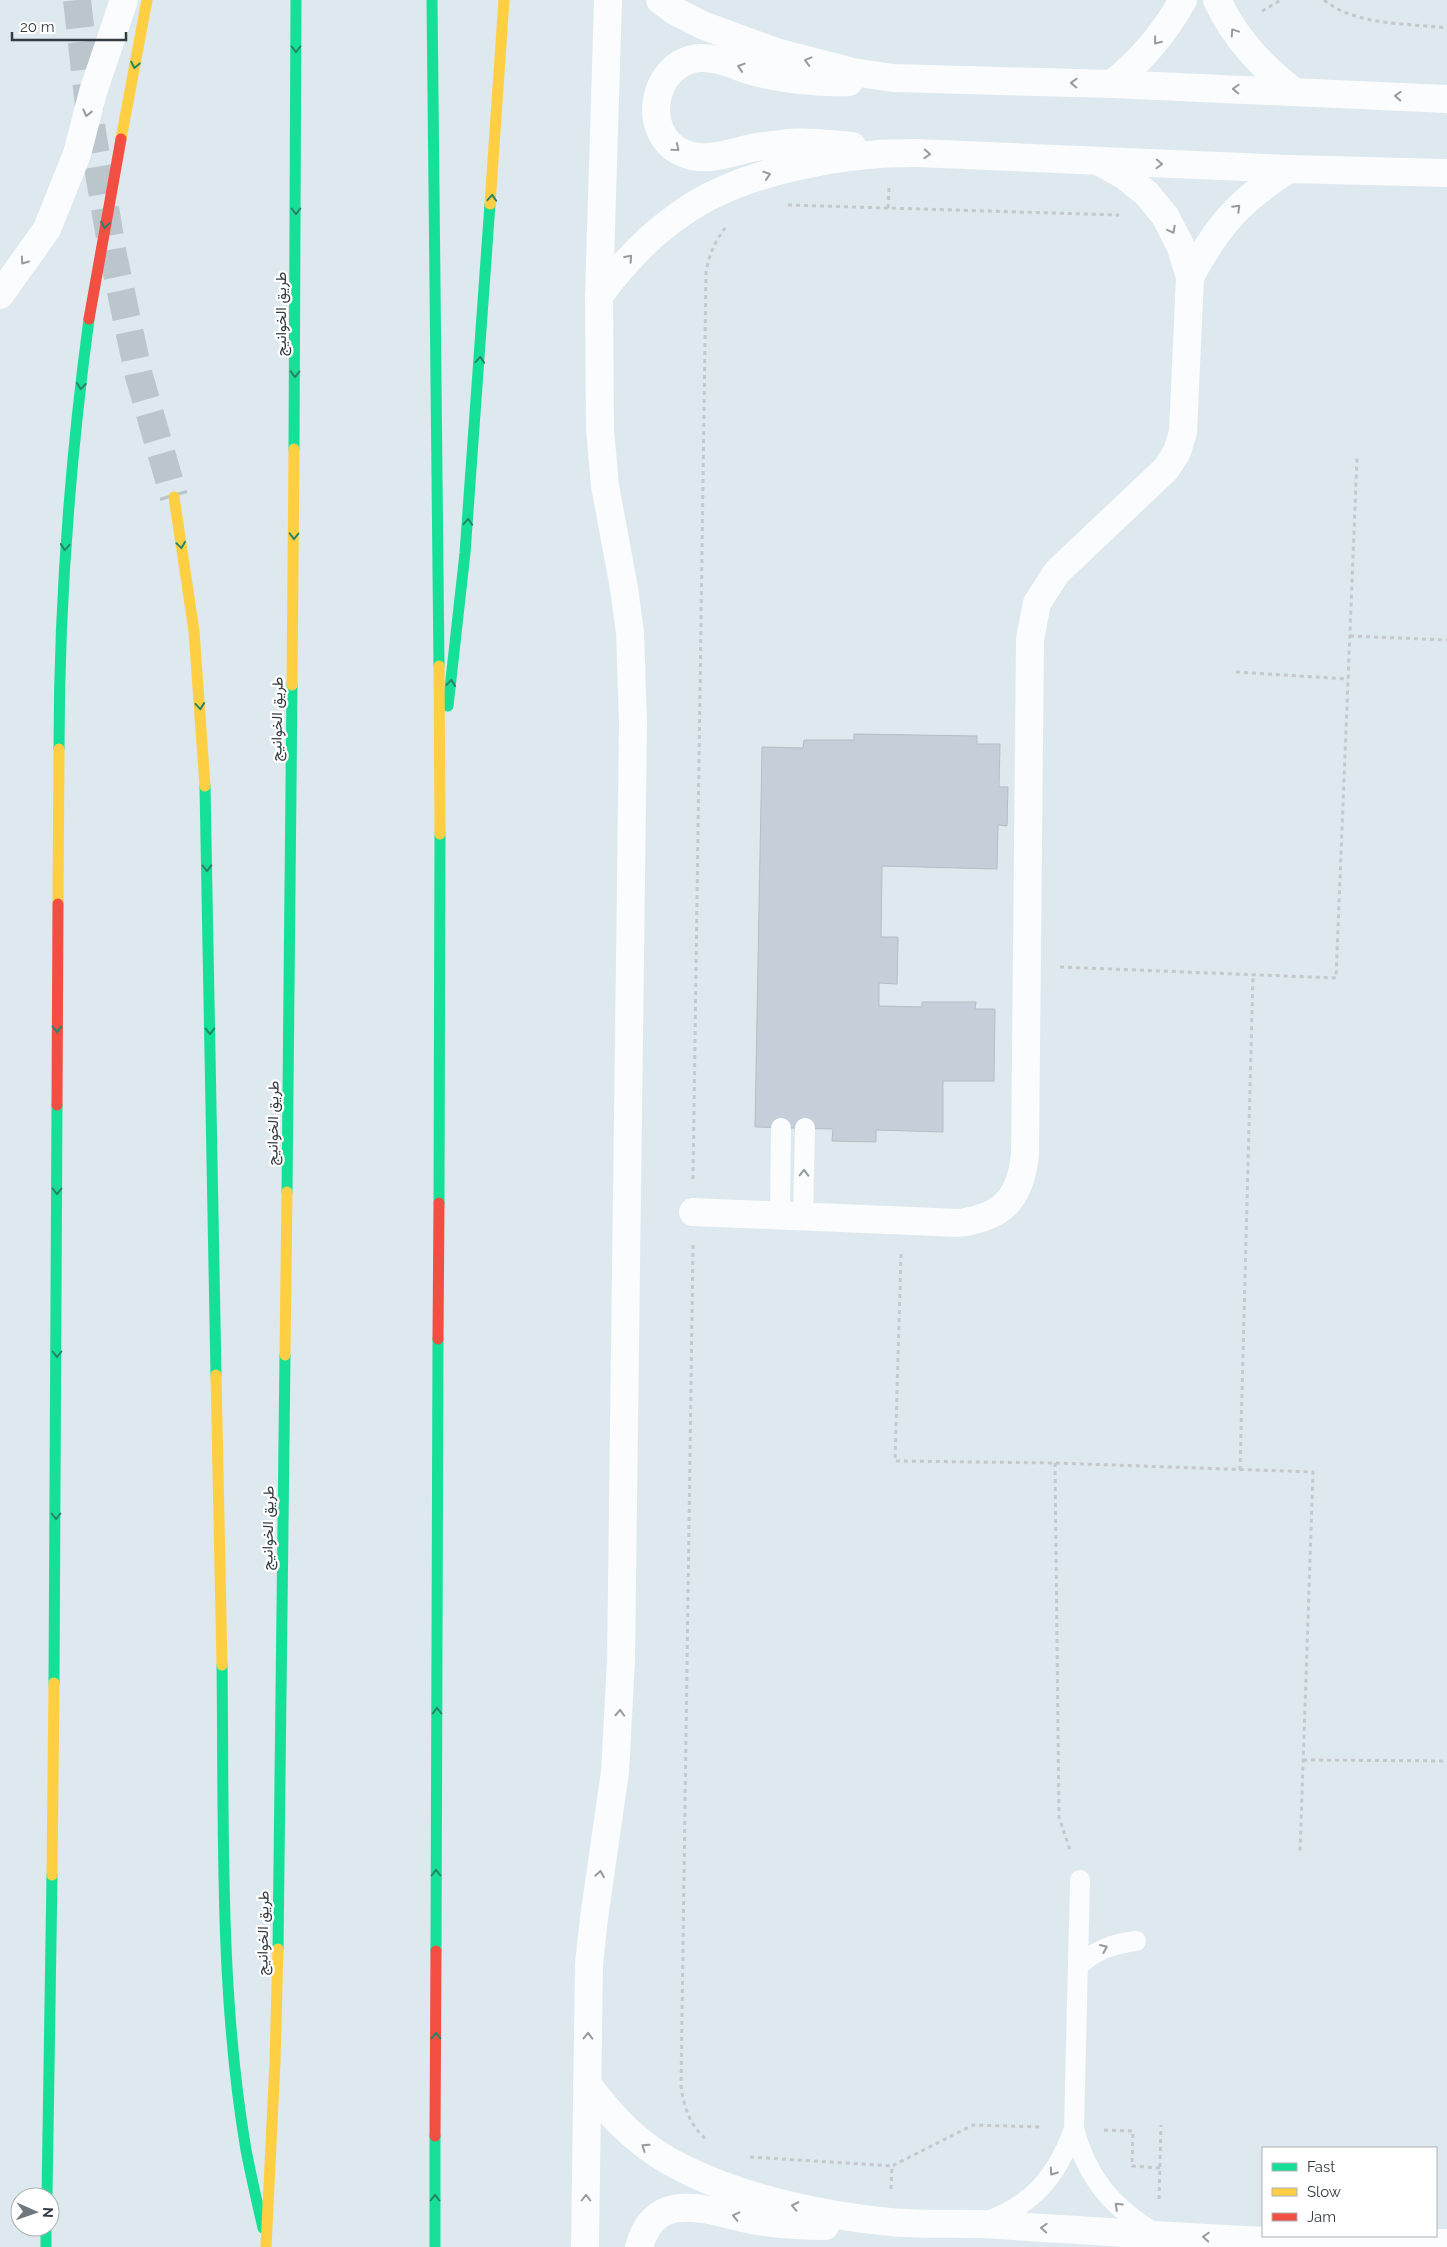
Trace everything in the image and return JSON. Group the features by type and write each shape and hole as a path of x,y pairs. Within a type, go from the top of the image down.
{"main road":[{"path":"47,2187 54,1725 59,699 64,558 75,427 92,296 147,0"},
{"name":"طريق الخوانيج","path":"266,2245 275,2062 280,1866 296,286 296,0"},
{"path":"432,0 440,784 435,2247"},
{"path":"440,784 465,553 504,0"},
{"path":"174,496 194,631 205,764 227,1961 234,2056 246,2150 266,2245"}],"street":[{"path":"0,295 47,229 77,154 92,92 124,0"},
{"path":"586,2247 590,1964 594,1918 615,1772 622,1661 634,724 630,633 624,588 605,486 600,429 599,296 608,0"},
{"path":"660,0 673,10 702,25 776,52 853,72 893,78 1112,84 1447,99"},
{"path":"1112,84 1133,68 1151,49 1167,28 1184,0"},
{"path":"1217,0 1232,29 1249,52 1269,72 1293,91"},
{"path":"893,78 858,82 822,83 787,80 721,61 699,58 679,65 664,80 656,100 656,121 666,140 682,153 703,158 757,147 790,143 823,143 890,153 1289,169 1447,173"},
{"path":"599,296 637,249 659,229 683,211 711,197 739,185 798,166 828,160 890,153"},
{"path":"693,1212 959,1223 980,1220 999,1211 1014,1196 1023,1176 1026,1156 1030,639 1032,621 1037,603 1057,572 1166,470 1177,452 1183,432 1190,276 1180,245 1165,216 1147,194 1125,176 1100,162"},
{"path":"1190,276 1224,222 1265,184 1289,169"},
{"path":"587,2084 609,2114 636,2140 660,2157 686,2170 718,2183 785,2204 889,2222"},
{"path":"640,2247 644,2232 658,2216 677,2207 699,2207 752,2220 798,2225 834,2226 889,2222 979,2224 1158,2235 1323,2242 1447,2243"}],"lane":[{"path":"781,1128 792,1216"},
{"path":"792,1216 805,1128"},
{"path":"979,2224 1022,2205 1040,2189 1055,2170 1067,2150 1074,2129 1080,1880"},
{"path":"1078,1966 1104,1947 1136,1941"},
{"path":"1074,2129 1080,2150 1090,2172 1104,2192 1121,2209 1158,2235"}],"path":[{"path":"1324,0 1343,13 1357,18 1447,28"},
{"path":"780,205 1165,216"},
{"path":"709,2142 691,2122 684,2104 681,2086 706,272 709,256 716,240 732,222"},
{"path":"1027,965 1336,978 1357,458"},
{"path":"1350,636 1447,640"},
{"path":"1236,672 1348,679"},
{"path":"1240,1470 1253,974"},
{"path":"902,1220 896,1461 1055,1463 1313,1472 1300,1852"},
{"path":"1055,1463 1059,1817 1080,1880"},
{"path":"1303,1760 1447,1760"},
{"path":"743,2156 892,2166 973,2125 1133,2131 1132,2166 1160,2168"},
{"path":"1158,2235 1161,2125"},
{"path":"889,2222 892,2166"}],"building":[{"path":"854,734 977,736 977,744 1000,744 999,787 1008,787 1007,826 998,825 997,869 882,866 881,937 898,937 897,984 879,983 879,1006 922,1007 922,1002 976,1002 975,1009 995,1009 994,1081 943,1081 943,1132 876,1130 876,1142 832,1141 833,1129 755,1127 762,747 803,748 804,740 854,740"}],"tunnel":[{"path":"77,0 92,132 113,255 139,376 174,497"}],"traffic: fast":[{"path":"294,449 296,0"},
{"path":"432,0 439,666"},
{"path":"448,706 465,553 490,204"},
{"path":"59,749 63,587 76,426 89,319"},
{"path":"287,1192 292,685"},
{"path":"205,786 216,1375"},
{"path":"439,1203 440,834"},
{"path":"54,1683 57,1105"},
{"path":"436,1951 438,1339"},
{"path":"278,1949 285,1355"},
{"path":"222,1665 223,1847 231,2030 246,2150 263,2228"},
{"path":"47,2187 52,1875"},
{"path":"435,2136 435,2247"},
{"path":"46,2237 46,2247"}],"traffic: slow":[{"path":"121,139 147,0"},
{"path":"490,204 504,0"},
{"path":"292,685 294,449"},
{"path":"174,497 194,631 205,786"},
{"path":"439,666 440,834"},
{"path":"58,904 59,749"},
{"path":"285,1355 287,1192"},
{"path":"216,1375 222,1665"},
{"path":"52,1875 54,1683"},
{"path":"266,2247 275,2062 278,1949"}],"traffic: jam":[{"path":"89,319 121,139"},
{"path":"57,1105 58,904"},
{"path":"438,1339 439,1203"},
{"path":"435,2136 436,1951"}]}
